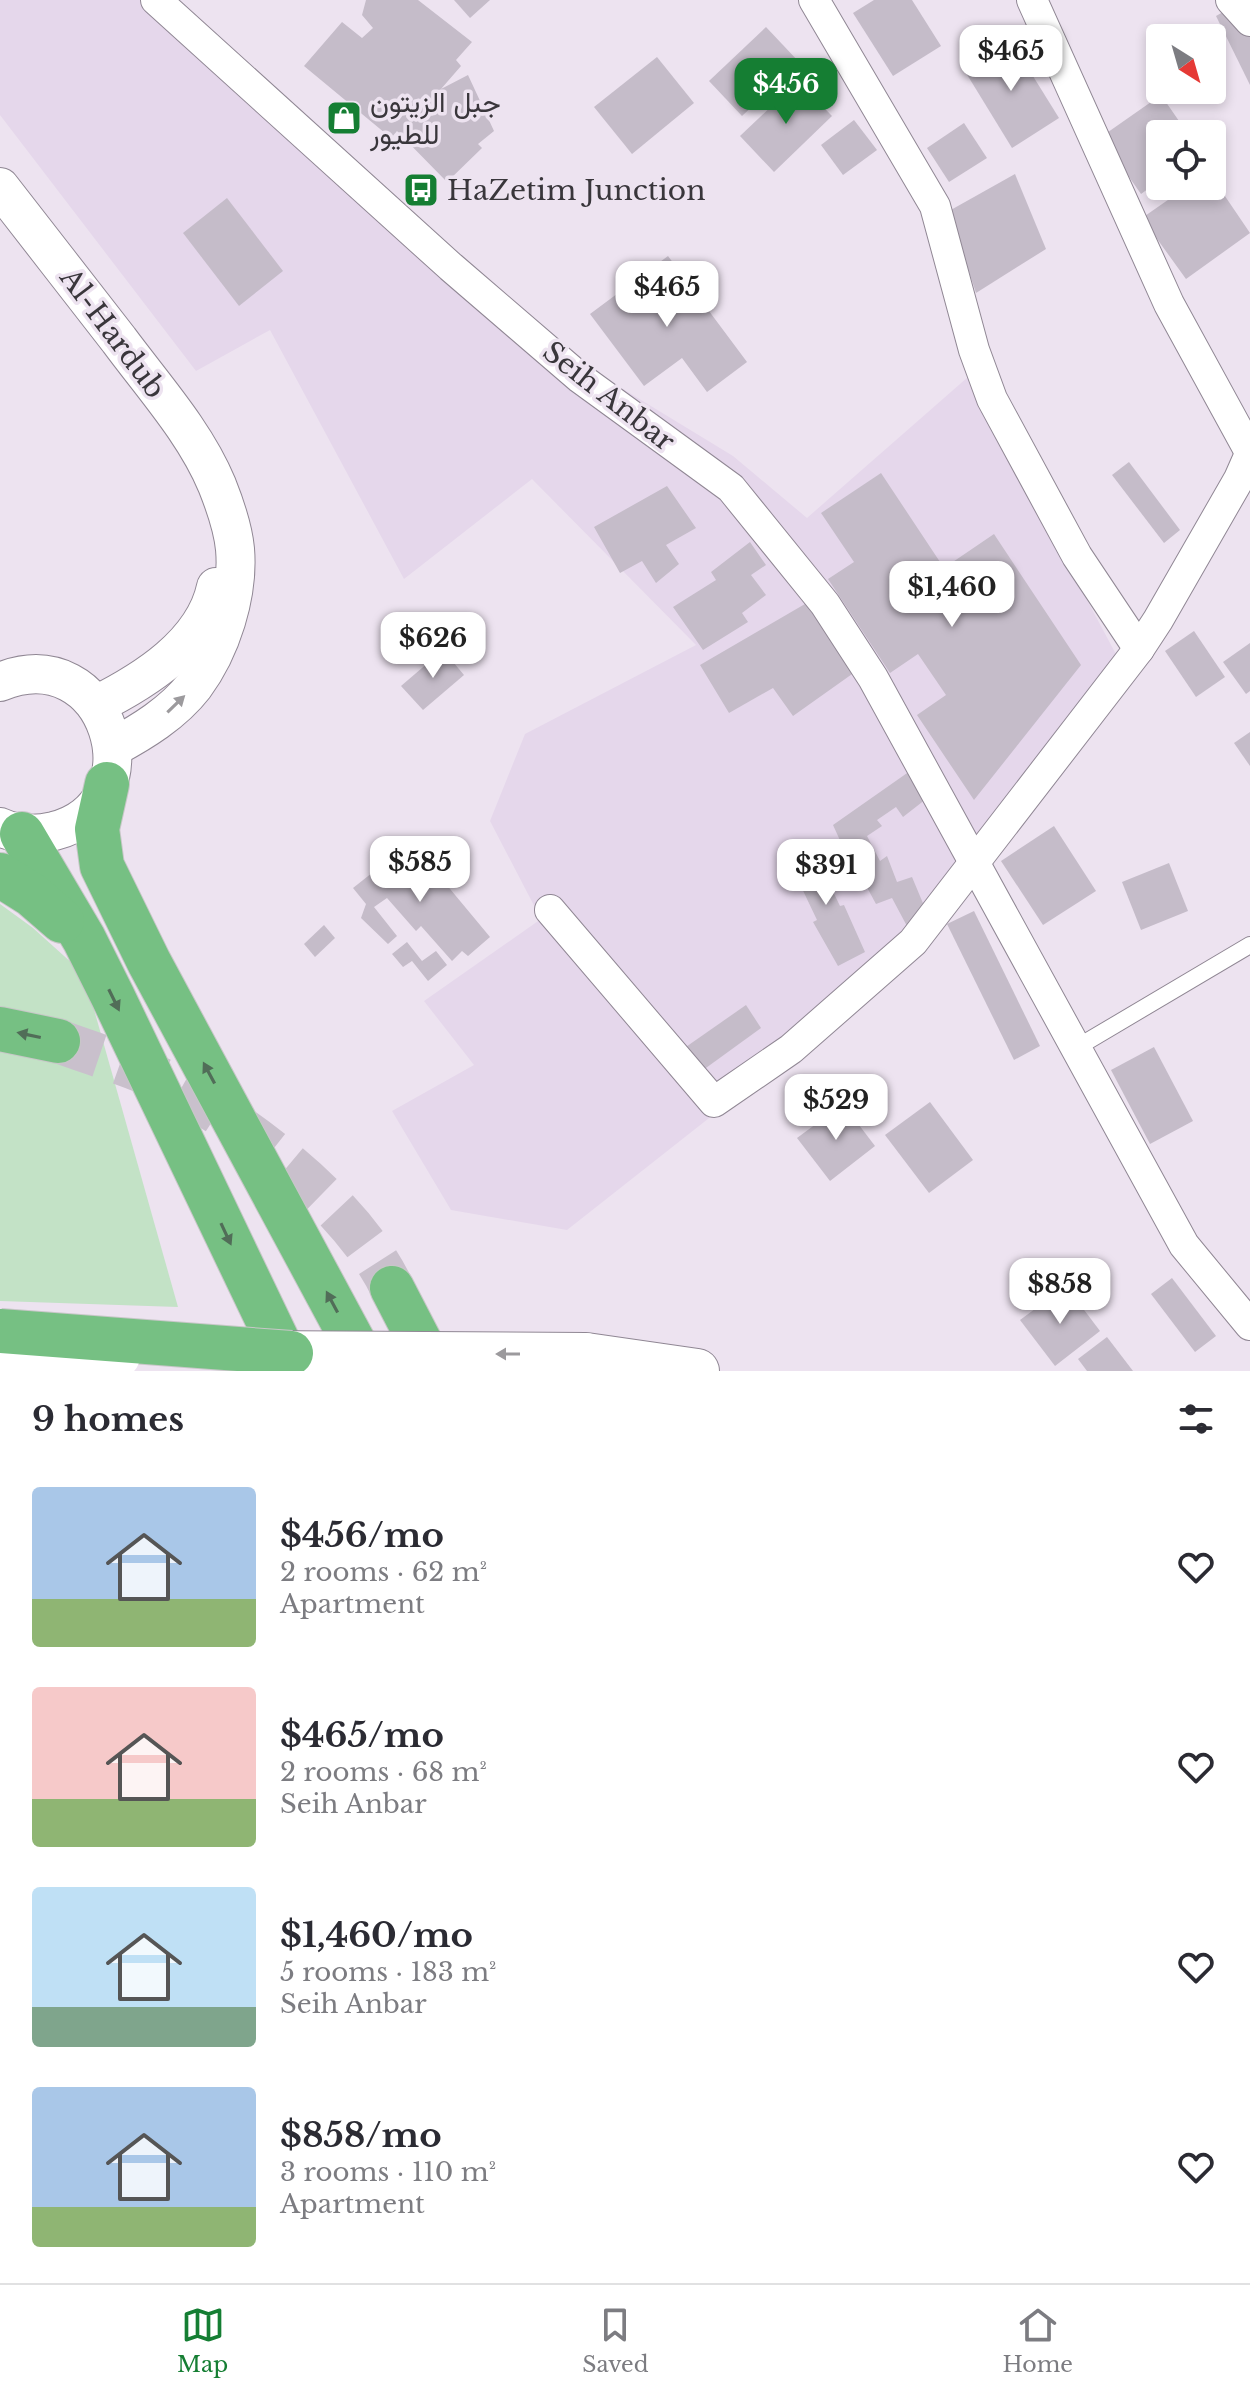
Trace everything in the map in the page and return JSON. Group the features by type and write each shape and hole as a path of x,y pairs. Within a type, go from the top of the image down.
{"highway":[{"path":"110,766 97,829 102,866 149,962 369,1371"},
{"path":"6,830 84,939 292,1362"},
{"path":"0,875 32,895 84,939"},
{"path":"0,1029 58,1041"},
{"path":"392,1288 435,1371"},
{"path":"0,1331 292,1362"}],"main road":[{"path":"0,1359 292,1362 586,1355 697,1371"}],"street":[{"name":"Seih Anbar","path":"156,0 451,267 580,378 731,488 825,604 873,678 1184,1245 1250,1325"},
{"path":"814,0 935,206 974,350 992,399 1077,556 1139,649"},
{"path":"550,910 714,1102 791,1049 913,942 1139,649 1239,479 1250,453 1169,304 1032,0"},
{"path":"1231,0 1250,21"},
{"name":"Al-Hardub","path":"0,187 169,407 205,461 229,520 235,550 232,594 218,644 194,686 140,733 110,766"},
{"name":"Al-Hardub","path":"96,705 162,665 195,632 214,596 223,552 222,510 217,485"},
{"path":"0,682 35,674 57,678 77,687 106,720 110,766 97,803 82,818 43,834 6,830"}],"lane":[{"path":"1076,1048 1250,945"}],"shaded area":[{"path":"0,0 148,0 462,291 733,456 807,518 968,377 1118,658 831,1022 567,1230 451,1210 392,1111 474,1065 424,1001 541,919 490,821 525,734 696,645 532,479 404,579 270,330 196,371 0,115"}],"green space":[{"path":"0,904 33,928 84,974 178,1307 0,1301"}],"building":[{"path":"366,0 418,0 472,42 456,60 461,66 441,89 468,75 494,131 478,144 482,148 447,182 397,131 391,138 304,66 342,22 362,38 373,28 362,15"},
{"path":"454,0 490,0 470,18"},
{"path":"874,0 912,0 941,46 893,76 853,13"},
{"path":"1244,0 1250,0 1250,85 1226,36 1226,24 1220,24 1216,16"},
{"path":"766,27 799,62 742,116 709,81"},
{"path":"1010,39 1059,118 1012,148 963,68"},
{"path":"657,57 694,103 632,154 594,107"},
{"path":"798,81 832,116 774,172 740,136"},
{"path":"1148,104 1167,104 1178,120 1146,120 1146,190 1141,194 1101,137"},
{"path":"854,120 877,150 843,175 821,145"},
{"path":"964,123 987,158 949,182 927,148"},
{"path":"1015,174 1046,249 976,293 949,211"},
{"path":"227,198 283,271 239,306 183,233"},
{"path":"1226,198 1250,233 1186,279 1142,218 1168,200"},
{"path":"668,256 747,362 707,392 682,358 644,386 590,314"},
{"path":"1129,462 1180,530 1164,543 1112,475"},
{"path":"881,473 944,568 994,534 1081,665 974,800 917,715 946,695 918,654 890,673 828,579 854,562 821,513"},
{"path":"667,486 696,528 666,545 679,564 656,583 642,561 620,573 594,527"},
{"path":"750,542 766,565 751,575 766,595 742,613 748,622 703,650 673,607 716,580 711,572"},
{"path":"817,597 862,667 793,716 773,688 729,713 700,665"},
{"path":"1194,631 1225,677 1196,697 1165,651"},
{"path":"1250,643 1250,691 1246,694 1223,662"},
{"path":"443,650 464,675 423,710 401,686"},
{"path":"1250,732 1250,766 1234,743"},
{"path":"920,764 935,792 903,817 896,807 877,820 882,826 867,836 880,861 887,856 897,882 912,877 925,908 908,928 892,898 876,904 863,880 859,882 833,825"},
{"path":"1054,826 1096,891 1043,925 1001,861"},
{"path":"411,842 490,937 468,956 462,951 452,961 421,926 416,931 387,898 374,907 397,936 388,944 361,918 366,904 353,888"},
{"path":"809,842 840,906 844,905 865,952 838,966 813,922 817,920 787,857"},
{"path":"1169,863 1188,911 1141,930 1122,882"},
{"path":"974,911 1040,1046 1014,1060 947,924"},
{"path":"324,925 335,938 315,957 304,944"},
{"path":"407,942 422,961 436,951 447,965 428,981 412,961 403,967 392,954"},
{"path":"746,1005 761,1028 699,1073 683,1049"},
{"path":"1154,1047 1193,1121 1150,1144 1111,1070"},
{"path":"930,1102 973,1160 929,1193 885,1135"},
{"path":"843,1104 875,1146 830,1181 797,1138"},
{"path":"1172,1278 1216,1336 1195,1352 1151,1294"},
{"path":"1066,1286 1100,1331 1055,1366 1020,1320"},
{"path":"1107,1337 1133,1371 1087,1371 1078,1359"}],"tunnel":[{"path":"58,1041 162,1080 260,1143 293,1169 351,1226 392,1288"}],"place":[{"name":"جبل الزيتون للطيور","path":"344,118"},
{"name":"HaZetim Junction","path":"421,190"}]}
